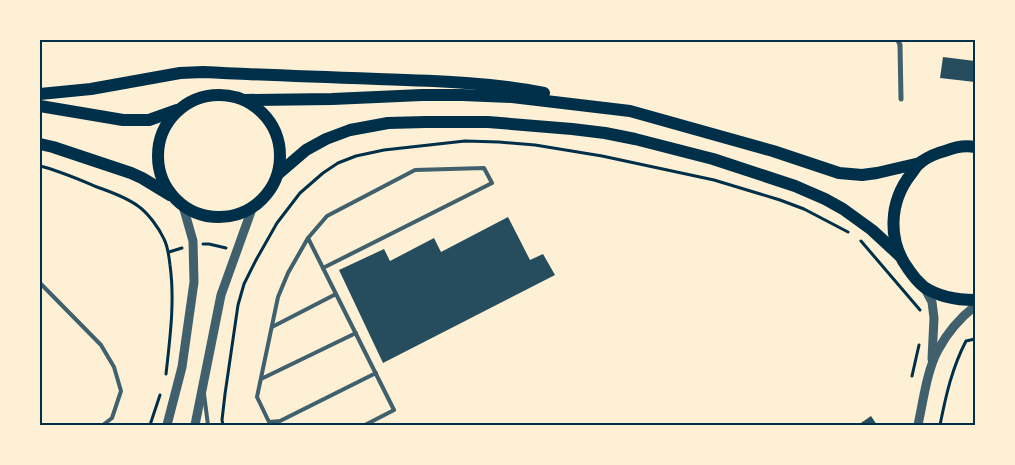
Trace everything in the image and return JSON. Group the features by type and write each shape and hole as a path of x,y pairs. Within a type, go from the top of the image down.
{"main road":[{"path":"40,94 91,90 180,73 479,83 518,88 630,111 773,151 839,173 862,175 920,163 939,153 973,145"},
{"path":"40,106 123,120 149,120 177,110 202,96 231,95 245,100 260,110 271,123 278,139 280,156 278,174"},
{"path":"245,100 462,95 512,97 630,111"},
{"path":"177,110 165,126 158,144 158,163 163,182 179,202"},
{"path":"40,144 130,173 142,178 200,214 218,217 236,214 253,206 268,192 278,174 306,150 350,130 388,123 488,122 597,132 635,139 713,159 795,186 825,199 867,226 900,256 922,286 951,298 975,300"},
{"path":"900,256 893,223 895,204 905,181 920,163"}],"street":[{"path":"898,40 900,45 901,99"},
{"path":"167,425 182,367 194,282 193,240 179,202"},
{"path":"195,425 221,296 253,206"},
{"path":"922,286 932,302 934,318 932,367"},
{"path":"918,425 937,352 945,338 965,314 975,306"}],"lane":[{"path":"323,268 492,183 484,168 415,170 327,216 308,238 288,273 278,297 257,397 269,422 280,421 376,373"},
{"path":"308,238 394,410 365,425"},
{"path":"40,283 101,346 114,367 121,391 112,418 104,425"},
{"path":"272,327 336,294"},
{"path":"261,379 356,332"},
{"path":"203,387 208,425"}],"path":[{"path":"223,425 225,394 238,305 244,284 277,223 296,198 323,173 338,163 356,156 384,150 465,141 499,142 554,148 602,156 714,180 804,209 853,235"},
{"path":"40,166 60,171 115,194 138,206 153,222 164,239 172,276 172,320 166,377"},
{"path":"860,240 921,311 923,317"},
{"path":"168,252 209,244 256,260"},
{"path":"912,376 922,336"},
{"path":"940,425 948,385 959,354 966,341 975,338"},
{"path":"150,425 163,386"}],"building":[{"path":"943,57 975,61 975,82 940,78"},
{"path":"508,217 530,260 543,254 555,275 383,363 339,270 384,249 390,261 434,238 441,252"},
{"path":"871,416 877,425 858,425"}]}
